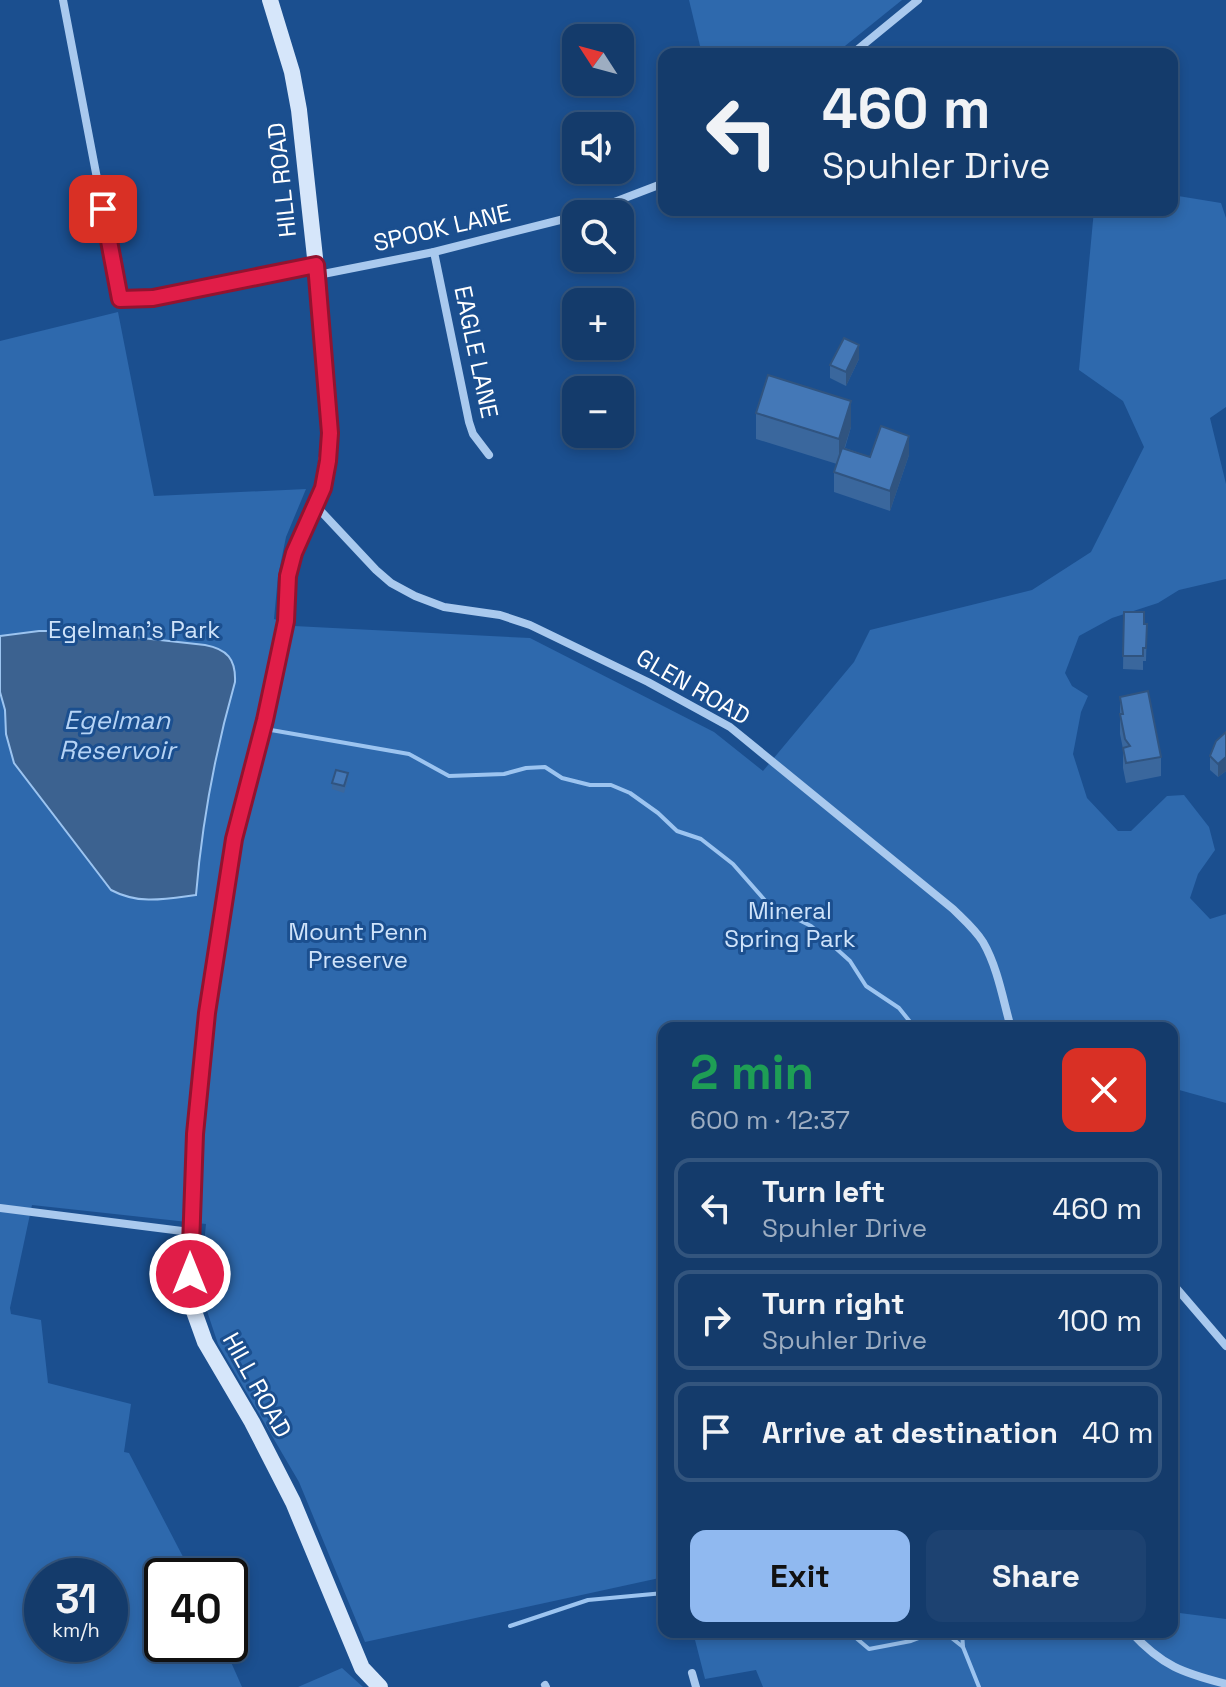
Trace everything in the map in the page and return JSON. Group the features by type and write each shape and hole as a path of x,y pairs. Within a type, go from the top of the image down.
{"street":[{"name":"SPOOK LANE","path":"63,0 120,299 153,298 434,252 562,220"},
{"name":"HILL ROAD","path":"270,0 292,72 299,110 330,433 323,488 294,553 288,576 286,621 265,720 234,839 207,1013 195,1134 190,1232 191,1303 217,1365 252,1422 293,1502 362,1668 380,1687"},
{"path":"859,48 918,0"},
{"path":"620,200 658,185"},
{"name":"EAGLE LANE","path":"434,252 469,422 473,434 489,455"},
{"name":"GLEN ROAD","path":"316,506 369,564 391,583 415,596 444,607 500,615 530,625 648,682 730,727 971,927 992,962 1009,1022"},
{"path":"0,1208 190,1232"},
{"path":"1178,1290 1226,1346"},
{"path":"1137,1638 1159,1659 1182,1672 1226,1684"},
{"path":"692,1673 696,1687"}],"green space":[{"path":"689,0 902,0 842,48 701,48"},
{"name":"Mount Penn Preserve","path":"1178,196 1221,203 1226,218 1226,407 1210,418 1226,484 1226,579 1179,590 1158,603 1112,618 1079,636 1065,673 1072,686 1088,696 1081,712 1073,754 1087,798 1118,831 1131,831 1167,796 1184,795 1209,827 1215,850 1198,874 1190,898 1210,919 1226,914 1226,1103 1178,1090 1178,1022 658,1022 658,1578 365,1642 299,1482 218,1344 206,1308 202,1264 206,1224 32,1205 11,1314 41,1320 48,1383 131,1404 124,1452 129,1453 184,1558 144,1558 144,1662 231,1662 242,1687 0,1687 0,341 118,312 154,496 306,489 286,537 274,619 294,626 530,638 714,732 763,771 854,662 870,630 1032,590 1091,552 1144,447 1123,401 1079,370 1093,216 1178,216"},
{"path":"1178,1613 1226,1619 1226,1687 763,1687 756,1670 705,1679 695,1638 1178,1638"},
{"path":"342,1668 363,1687 298,1687"}],"water":[{"name":"Egelman Reservoir","path":"39,631 79,631 205,645 219,649 232,661 235,682 210,787 196,895 142,899 111,890 14,763 0,692 0,636"}],"building":[{"path":"844,338 859,345 846,372 830,365"},
{"path":"768,375 851,401 839,439 756,413"},
{"path":"881,426 909,436 890,491 834,472 842,448 870,457"},
{"path":"1124,612 1144,612 1144,624 1147,624 1143,656 1123,656"},
{"path":"1148,691 1161,757 1126,763 1123,748 1130,746 1125,739 1120,697"},
{"path":"1226,732 1226,757 1218,764 1210,756 1216,741"},
{"path":"336,770 348,773 344,786 332,783"}],"waterway":[{"path":"271,730 409,754 449,776 504,774 545,767 562,778 590,785 611,785 630,793 677,831 701,839 733,864 769,905 811,926 850,961 866,986 899,1008 910,1022"},
{"path":"510,1626 588,1600 658,1594"},
{"path":"856,1638 869,1649 919,1638"},
{"path":"952,1638 963,1647"},
{"path":"962,1638 979,1687"}],"route":[{"path":"103,209 120,299 153,298 316,265 330,433 323,488 302,532 288,576 286,621 265,720 234,839 207,1013 192,1171 190,1274"}],"park label":[{"name":"Egelman's Park","path":"134,630"},
{"name":"Mineral Spring Park","path":"790,925"}]}
